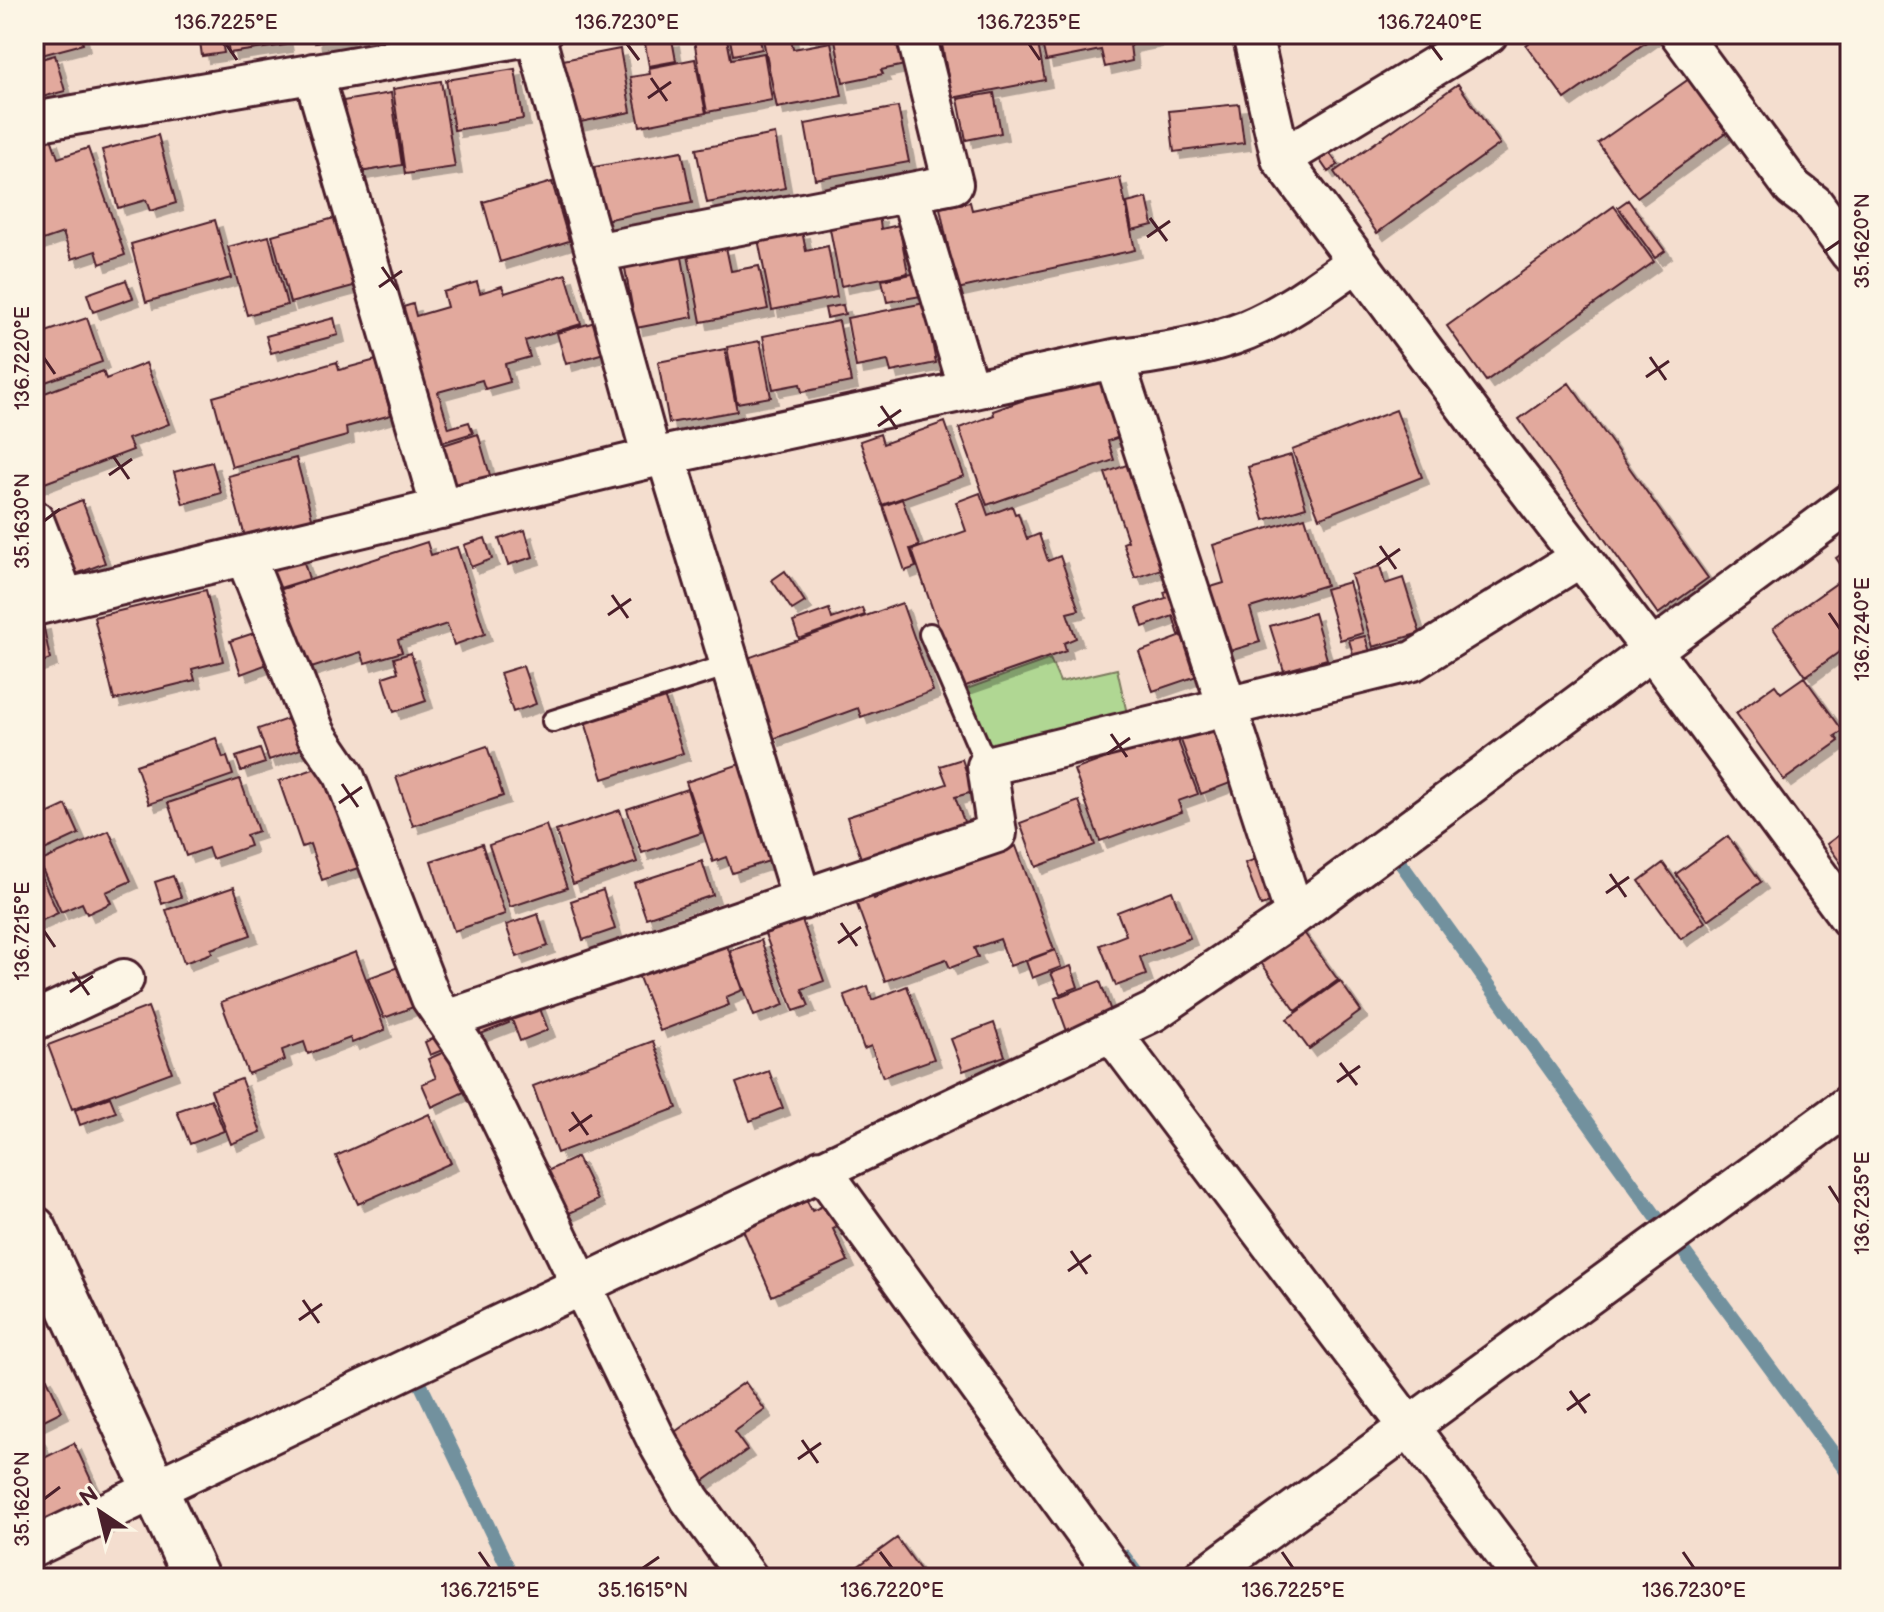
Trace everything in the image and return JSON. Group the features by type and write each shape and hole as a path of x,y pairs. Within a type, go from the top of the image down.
{"main road":[{"path":"34,1229 196,1578"}],"street":[{"path":"34,122 537,34 595,253 802,900"},
{"path":"595,253 953,184 916,34"},
{"path":"1252,34 1281,159 1651,649 1850,919"},
{"path":"1281,159 1488,34"},
{"path":"1680,34 1793,188 1814,204 1850,253"},
{"path":"313,73 441,509"},
{"path":"910,193 969,390"},
{"path":"34,520 49,601 659,457 1114,359 1180,349 1246,331 1281,313 1357,262"},
{"path":"1114,359 1295,915"},
{"path":"34,1547 1153,1012 1295,915 1850,503"},
{"path":"245,556 316,734 344,775 431,998 468,1052 658,1443 690,1499 748,1578"},
{"path":"446,1020 997,833 987,766 1413,661 1581,557"},
{"path":"34,1021 124,979"},
{"path":"1111,1032 1523,1578"},
{"path":"1202,1578 1850,1104"},
{"path":"821,1169 1118,1578"}],"lane":[{"path":"930,634 987,766"},
{"path":"553,721 729,665"}],"green space":[{"path":"1050,659 1060,682 1117,669 1128,718 986,751 961,691"}],"building":[{"path":"34,34 81,34 83,44 34,57"},
{"path":"199,34 221,34 224,53 202,56"},
{"path":"226,34 284,34 286,45 229,53"},
{"path":"314,34 345,34 346,38 315,43"},
{"path":"354,34 401,34 355,41"},
{"path":"726,34 731,59 764,53 772,100 707,112 693,35"},
{"path":"729,34 759,34 762,49 733,55"},
{"path":"762,34 790,34 793,49 831,42 842,96 777,108"},
{"path":"809,34 831,34 832,38 810,41"},
{"path":"834,34 899,34 905,65 881,70 883,74 843,82"},
{"path":"940,34 1036,34 1045,80 952,98"},
{"path":"1040,34 1186,34 1130,45 1132,61 1105,67 1101,50 1046,61"},
{"path":"1542,34 1656,35 1565,99 1526,45"},
{"path":"672,39 676,61 649,66 645,44"},
{"path":"620,49 631,112 575,123 563,60"},
{"path":"55,55 65,91 34,99 34,61"},
{"path":"695,59 706,113 640,126 630,77 650,74 649,68"},
{"path":"515,69 523,119 454,130 446,80"},
{"path":"1689,79 1727,132 1637,197 1598,143"},
{"path":"441,81 455,167 405,174 393,89"},
{"path":"1458,84 1500,144 1377,233 1334,172"},
{"path":"391,93 402,165 354,173 343,101"},
{"path":"994,93 1001,133 966,140 958,99"},
{"path":"1239,104 1244,143 1174,152 1169,111"},
{"path":"898,107 909,162 815,179 805,124"},
{"path":"775,134 785,188 707,203 696,149"},
{"path":"158,135 176,203 150,211 146,200 118,208 102,150"},
{"path":"51,138 58,158 88,148 125,255 100,264 96,251 72,259 63,233 34,243 34,144"},
{"path":"1327,149 1338,165 1328,172 1317,156"},
{"path":"682,151 692,203 604,220 594,167"},
{"path":"1120,178 1135,250 957,289 940,208 970,202 972,210"},
{"path":"552,182 569,241 500,262 483,202"},
{"path":"1147,198 1153,225 1132,230 1127,203"},
{"path":"1628,200 1665,251 1655,258 1618,207"},
{"path":"1614,206 1654,262 1486,381 1447,326"},
{"path":"879,215 881,229 899,225 908,273 841,286 829,224"},
{"path":"338,217 357,285 290,303 272,235"},
{"path":"215,220 231,278 146,302 131,244"},
{"path":"802,231 806,251 828,246 837,297 772,310 758,239"},
{"path":"269,236 287,305 247,315 228,247"},
{"path":"726,247 731,271 759,266 768,309 701,322 688,255"},
{"path":"681,252 693,317 636,328 624,263"},
{"path":"917,273 921,296 887,302 882,280"},
{"path":"566,274 581,324 525,341 530,357 505,364 510,382 485,389 482,380 438,392 449,428 469,422 473,433 430,446 397,309 413,304 416,316 447,307 443,292 477,282 480,293 502,286 505,293"},
{"path":"126,280 133,298 93,312 87,294"},
{"path":"925,303 936,363 891,372 888,361 856,367 847,318"},
{"path":"843,305 845,314 827,318 825,308"},
{"path":"87,318 102,362 34,386 34,336"},
{"path":"334,318 338,335 271,353 266,336"},
{"path":"839,321 851,382 802,392 800,384 773,389 763,336"},
{"path":"595,322 604,353 566,364 557,333"},
{"path":"760,341 771,397 737,403 727,347"},
{"path":"725,349 737,411 669,423 658,362"},
{"path":"376,360 391,415 346,427 347,436 232,467 213,397 337,362 339,370"},
{"path":"146,363 169,424 128,439 133,450 34,487 34,397 103,371 106,379"},
{"path":"1104,376 1125,435 1108,441 1114,460 987,505 959,428 994,415 993,411 1069,384 1070,388"},
{"path":"1569,383 1708,578 1658,614 1519,419"},
{"path":"1396,410 1422,477 1319,518 1292,450"},
{"path":"945,422 964,476 882,505 860,441 880,434 883,444"},
{"path":"478,434 492,482 444,496 431,449"},
{"path":"1291,455 1306,507 1264,520 1248,467"},
{"path":"296,458 313,521 246,540 228,476"},
{"path":"1137,461 1173,565 1135,578 1123,543 1128,541 1105,473"},
{"path":"212,462 221,493 183,504 174,472"},
{"path":"980,493 988,515 1012,506 1015,514 1018,513 1027,539 1039,534 1048,561 1060,556 1079,610 1067,613 1076,638 1064,643 1066,651 960,688 912,550 966,531 956,502"},
{"path":"902,499 919,546 910,549 916,567 905,571 883,506"},
{"path":"82,500 105,563 71,576 47,514"},
{"path":"1305,517 1326,585 1250,608 1260,642 1223,653 1204,589 1224,583 1213,545"},
{"path":"525,530 533,557 508,565 499,539"},
{"path":"485,538 492,559 471,567 464,545"},
{"path":"427,542 431,555 457,547 485,634 454,645 447,624 398,640 402,652 365,663 361,652 302,671 276,591"},
{"path":"1850,548 1850,578 1836,558"},
{"path":"302,556 309,579 267,592 260,570"},
{"path":"1380,566 1385,584 1403,578 1420,633 1373,647 1351,575"},
{"path":"785,571 805,602 792,610 772,580"},
{"path":"1844,578 1850,586 1850,644 1806,676 1773,628"},
{"path":"1349,582 1363,633 1340,640 1325,589"},
{"path":"1181,586 1196,630 1179,635 1173,616 1143,627 1137,608 1166,598 1164,592"},
{"path":"206,590 223,661 192,669 195,680 114,700 94,617"},
{"path":"902,603 933,691 861,717 858,708 773,739 745,659"},
{"path":"862,608 865,615 799,639 793,622 829,609 832,619"},
{"path":"1314,613 1327,659 1284,671 1270,626"},
{"path":"43,623 50,659 34,665 34,625"},
{"path":"263,630 273,662 241,674 230,641"},
{"path":"1182,636 1197,676 1153,691 1139,652"},
{"path":"1365,636 1370,652 1354,657 1349,640"},
{"path":"411,653 426,701 394,712 383,677 398,672 394,658"},
{"path":"523,666 536,704 513,712 500,673"},
{"path":"1804,677 1843,731 1835,736 1839,741 1784,780 1736,713 1775,685 1781,693"},
{"path":"663,693 683,753 603,779 584,719"},
{"path":"293,717 304,748 269,760 258,729"},
{"path":"1219,720 1241,779 1201,794 1179,735"},
{"path":"1175,733 1198,794 1178,801 1182,812 1100,841 1074,770"},
{"path":"216,738 233,775 149,804 136,765"},
{"path":"487,746 503,796 413,826 396,777"},
{"path":"260,749 265,763 241,771 236,757"},
{"path":"962,759 973,792 955,797 966,827 862,861 847,817 947,784 940,766"},
{"path":"740,764 772,860 732,873 726,857 713,862 686,782"},
{"path":"325,765 361,867 322,880 310,844 302,847 279,781"},
{"path":"240,779 258,831 246,835 250,846 212,859 208,848 186,856 168,803"},
{"path":"687,789 701,833 642,853 627,809"},
{"path":"1079,801 1095,845 1036,867 1020,823"},
{"path":"66,805 79,834 38,853 34,845 34,820"},
{"path":"620,810 637,862 573,884 556,831"},
{"path":"546,825 567,888 510,907 489,845"},
{"path":"1850,827 1850,876 1827,844"},
{"path":"109,831 131,881 106,892 111,903 87,914 82,903 61,912 39,862"},
{"path":"1728,836 1761,882 1708,920 1676,874"},
{"path":"482,844 505,914 454,931 431,861"},
{"path":"1016,846 1054,950 1010,966 1000,939 974,948 978,957 950,968 946,959 885,981 855,899 871,892 874,899 913,884 911,877 947,863 950,871"},
{"path":"1269,854 1285,898 1261,906 1245,863"},
{"path":"34,861 58,913 34,924"},
{"path":"702,861 713,895 646,918 634,883"},
{"path":"1663,863 1705,922 1681,939 1639,881"},
{"path":"173,876 181,897 162,904 155,882"},
{"path":"234,887 251,935 211,949 212,953 184,963 166,910"},
{"path":"603,890 615,929 583,940 571,901"},
{"path":"1172,891 1190,938 1140,957 1146,975 1116,986 1100,945 1126,935 1117,912"},
{"path":"538,914 548,946 517,957 506,925"},
{"path":"802,920 824,981 802,989 809,1006 794,1011 765,934"},
{"path":"1300,927 1338,980 1296,1011 1257,957"},
{"path":"725,940 743,990 726,997 729,1005 660,1031 635,967"},
{"path":"761,940 784,1005 754,1016 730,951"},
{"path":"1055,950 1061,967 1032,978 1026,961"},
{"path":"356,952 385,1030 352,1043 350,1038 308,1054 304,1042 282,1050 285,1060 248,1074 221,1002"},
{"path":"401,966 416,1006 384,1018 368,978"},
{"path":"1071,966 1078,987 1060,994 1051,973"},
{"path":"1100,981 1113,1017 1068,1034 1055,998"},
{"path":"1340,981 1361,1011 1309,1049 1287,1019"},
{"path":"868,986 872,1000 907,986 934,1059 883,1077 871,1046 864,1049 844,995"},
{"path":"536,998 548,1030 520,1041 508,1009"},
{"path":"148,1007 172,1072 72,1109 48,1045"},
{"path":"504,1009 509,1023 473,1037 467,1023"},
{"path":"994,1023 1005,1056 963,1071 951,1039"},
{"path":"440,1035 445,1049 430,1055 425,1042"},
{"path":"653,1041 677,1108 557,1153 533,1086"},
{"path":"449,1050 461,1076 457,1078 464,1092 432,1107 422,1084 436,1078 428,1059"},
{"path":"769,1071 783,1108 750,1121 736,1083"},
{"path":"241,1079 261,1132 231,1144 211,1090"},
{"path":"110,1097 116,1112 80,1125 75,1110"},
{"path":"211,1099 224,1131 190,1144 177,1111"},
{"path":"429,1114 451,1163 358,1204 336,1156"},
{"path":"577,1157 598,1200 563,1216 543,1173"},
{"path":"807,1201 812,1211 831,1202 842,1225 833,1229 848,1261 772,1296 743,1230"},
{"path":"45,1374 62,1411 34,1425 34,1379"},
{"path":"745,1382 765,1410 734,1432 747,1450 698,1485 665,1439"},
{"path":"34,1429 43,1448 34,1452"},
{"path":"74,1443 98,1495 34,1526 34,1463"},
{"path":"897,1538 926,1578 842,1578"}],"waterway":[{"path":"1397,858 1660,1222"},
{"path":"1679,1245 1850,1476"},
{"path":"418,1379 513,1578"},
{"path":"1124,1556 1140,1578"}]}
